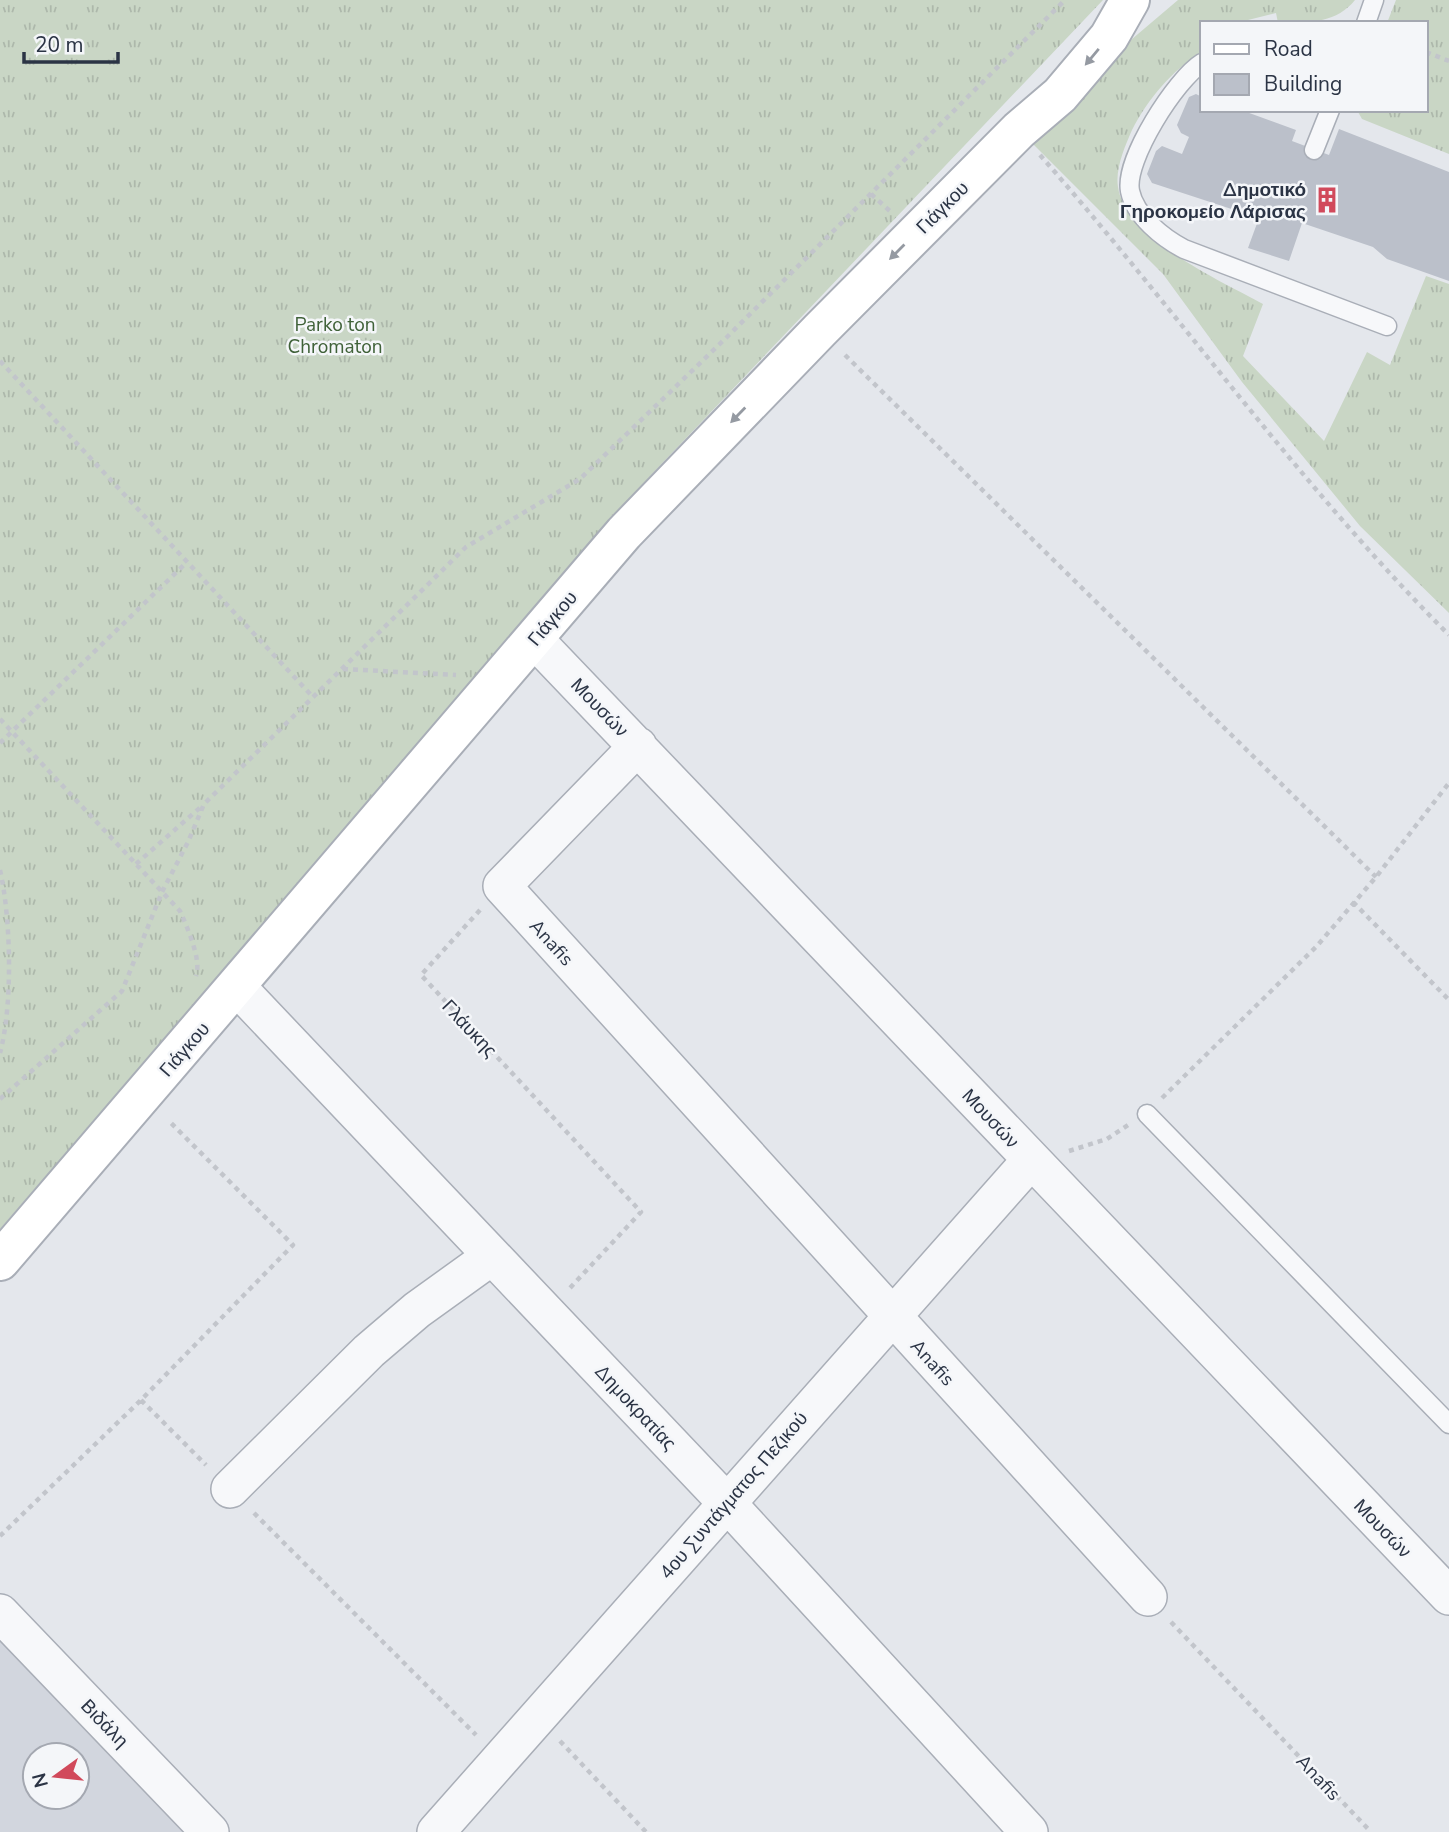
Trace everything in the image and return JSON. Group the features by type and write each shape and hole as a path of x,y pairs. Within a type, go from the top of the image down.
{"street":[{"name":"Γιάγκου","path":"0,1261 624,533 820,330 1019,130 1068,85 1109,37 1130,0"},
{"name":"Μουσών","path":"534,639 1449,1596"},
{"path":"502,886 638,746"},
{"name":"Anafis","path":"502,886 1147,1597"},
{"name":"Δημοκρατίας","path":"237,987 726,1502 1029,1832"},
{"name":"4ου Συντάγματος Πεζικού","path":"436,1832 1031,1160"},
{"path":"230,1489 369,1351 416,1310 492,1256"},
{"name":"Βιδάλη","path":"0,1614 210,1832"}],"lane":[{"path":"1367,21 1374,0"},
{"path":"1200,65 1176,88 1149,131 1129,183 1133,202 1140,212 1162,235 1184,249 1387,326"},
{"path":"1314,149 1329,112"},
{"path":"1147,1114 1449,1424"}],"path":[{"path":"136,864 204,804 466,547 580,479 726,338 1065,0"},
{"path":"1428,53 1449,61"},
{"path":"1019,130 1087,208 1278,446 1364,546 1449,635"},
{"path":"820,330 1376,877"},
{"path":"0,361 312,696"},
{"path":"0,743 187,562"},
{"path":"342,669 502,677"},
{"path":"0,719 180,911 191,937 198,971 194,980"},
{"path":"1031,1160 1107,1139 1147,1114 1316,947 1376,877 1449,783"},
{"path":"0,1099 122,991 162,892 204,804"},
{"path":"0,870 5,889 9,959 4,1039 0,1053"},
{"name":"Γλάυκης","path":"502,886 421,975 641,1212 547,1313"},
{"path":"1353,902 1449,1000"},
{"path":"0,1536 141,1400 293,1245 144,1095"},
{"path":"141,1400 501,1760"},
{"name":"Anafis","path":"1147,1597 1371,1832"},
{"path":"538,1717 646,1832"}],"shaded area":[{"path":"0,1638 184,1832 0,1832"}],"green space":[{"name":"Parko ton Chromaton","path":"0,0 1103,0 651,475 563,583 0,1229"},
{"path":"1178,0 1355,0 1339,14 1315,21 1278,21 1276,13 1244,21 1200,21 1200,53 1181,67 1145,107 1124,150 1119,165 1118,187 1125,206 1138,224 1156,240 1177,256 1263,304 1243,356 1324,441 1367,352 1390,365 1426,276 1449,284 1449,613 1360,526 1242,382 1163,274 1032,143 1092,73"},
{"path":"1396,0 1449,0 1449,154 1362,119 1358,112 1428,112 1428,21 1388,21"}],"building":[{"name":"Δημοτικό Γηροκομείο Λάρισας","path":"1196,94 1200,96 1200,112 1246,112 1296,130 1292,141 1329,155 1339,129 1449,172 1449,281 1387,259 1373,247 1302,223 1289,261 1248,248 1259,218 1152,183 1147,174 1156,151 1162,146 1182,154 1189,137 1181,133 1177,125 1189,97"}],"place":[{"name":"Δημοτικό Γηροκομείο Λάρισας","path":"1327,200"}]}
